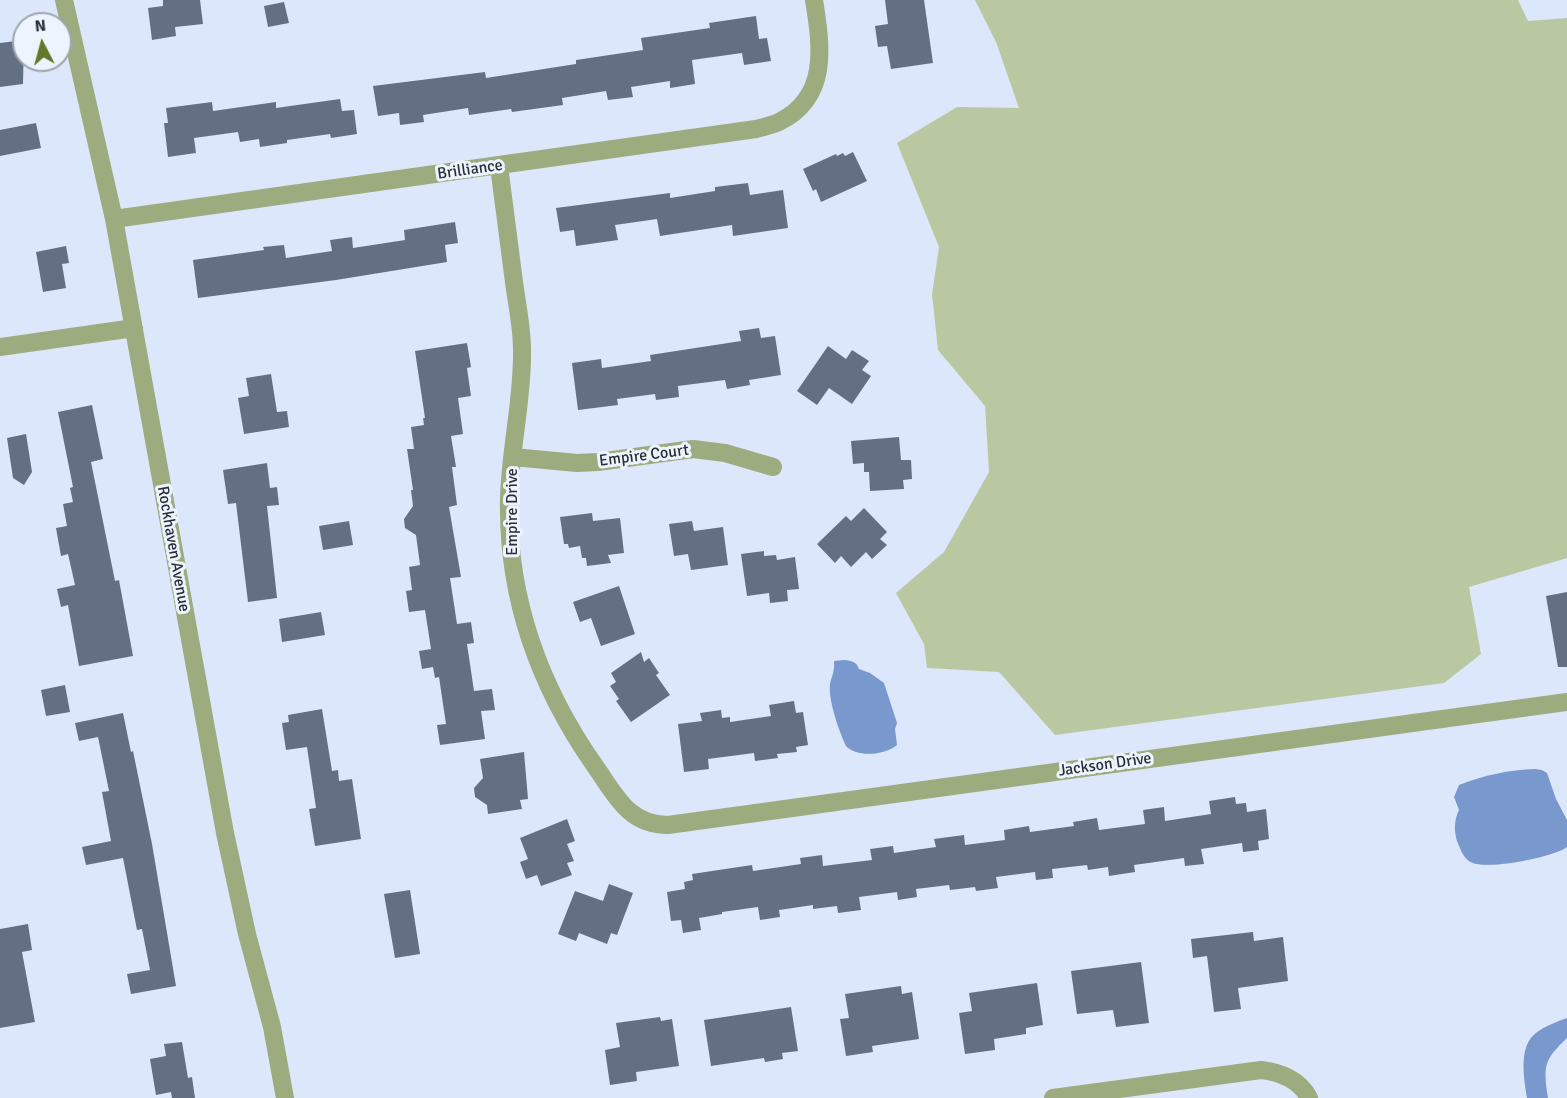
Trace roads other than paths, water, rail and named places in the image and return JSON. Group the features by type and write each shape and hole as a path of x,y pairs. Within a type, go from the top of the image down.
{"street":[{"name":"Rockhaven Avenue","path":"64,0 114,219 225,833 247,934 272,1026 285,1098"},
{"name":"Brilliance","path":"114,219 756,129 779,122 795,111 811,90 817,77 821,52 814,0"},
{"name":"Empire Drive","path":"499,166 522,349 522,382 509,499 513,570 525,626 537,660 562,714 591,760 632,815 644,822"},
{"path":"0,347 134,328"},
{"name":"Empire Court","path":"513,457 577,463 693,449 724,453 773,467"},
{"name":"Jackson Drive","path":"644,822 668,825 1567,702"},
{"path":"1053,1098 1261,1070 1289,1078 1301,1087 1309,1098"}],"water":[{"path":"844,660 857,664 859,669 870,673 884,683 897,723 895,729 897,745 892,748 878,753 864,754 846,746 835,715 830,691 834,661"},
{"path":"1535,769 1547,773 1556,799 1567,820 1567,847 1548,855 1518,862 1488,865 1469,861 1462,852 1455,833 1455,822 1459,810 1454,797 1459,785 1497,774"},
{"path":"1567,1018 1567,1038 1547,1064 1548,1098 1527,1098 1524,1054 1530,1039 1551,1024"}]}
